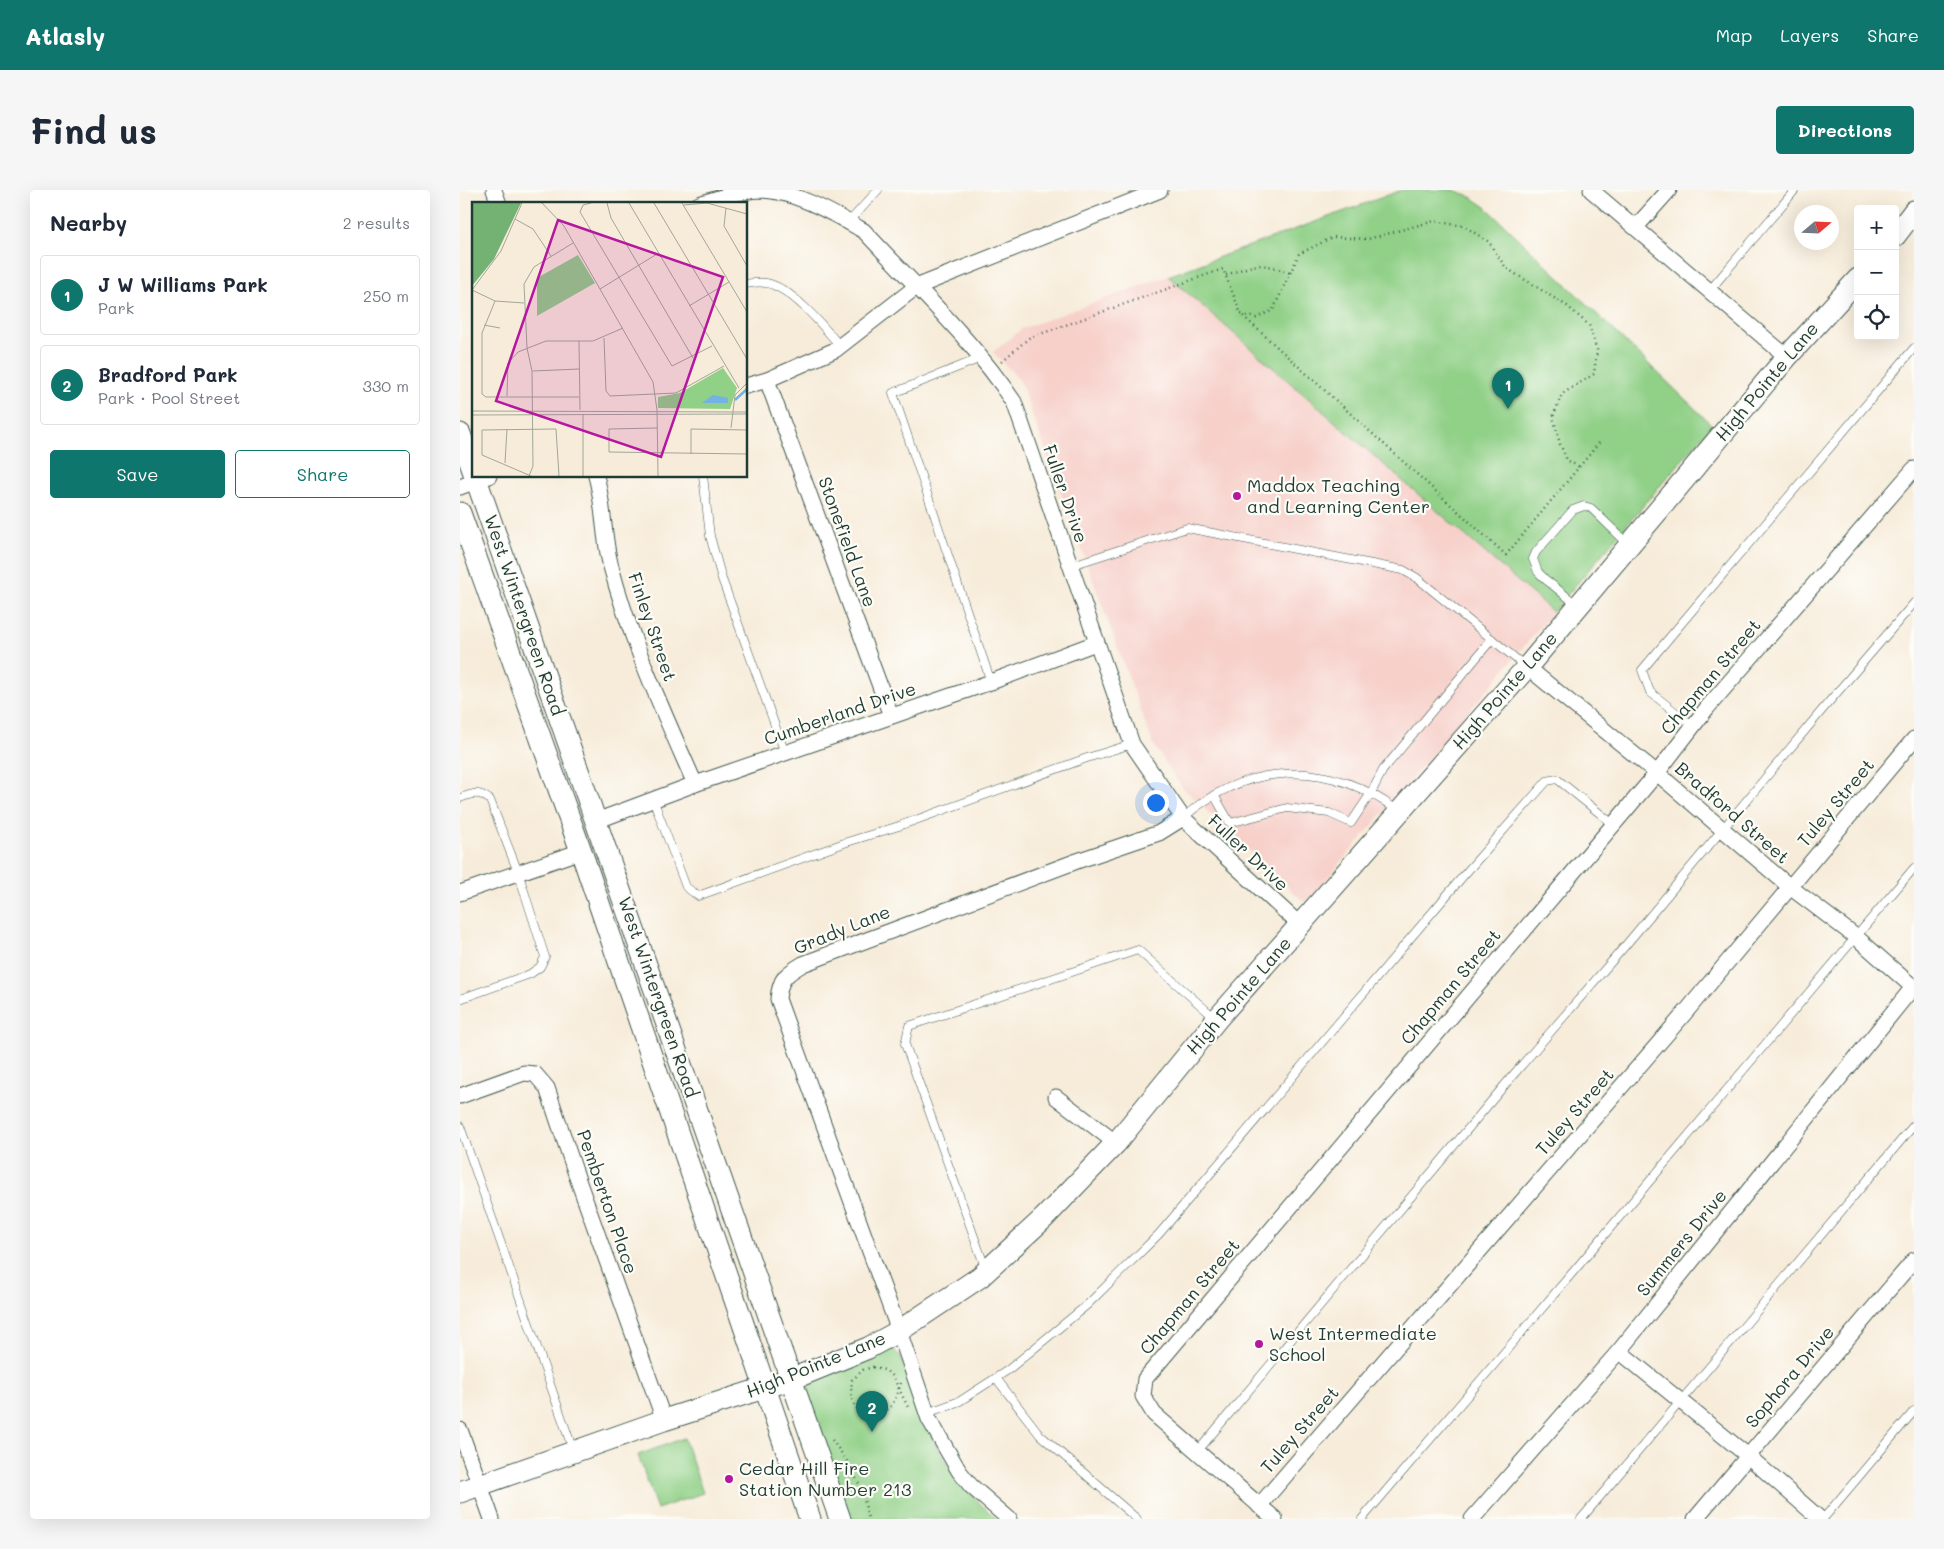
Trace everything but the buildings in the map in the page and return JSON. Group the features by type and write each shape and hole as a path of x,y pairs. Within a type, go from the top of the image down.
{"street":[{"path":"494,190 498,202"},
{"name":"Fuller Drive","path":"705,202 721,197 760,190 796,196 864,231 998,378 1014,402 1132,744 1183,818 1300,926"},
{"path":"1591,190 1787,357"},
{"path":"1636,228 1669,190"},
{"path":"748,385 768,380 840,346 916,287 1153,192"},
{"path":"1899,231 1914,212"},
{"name":"High Pointe Lane","path":"470,1488 664,1420 792,1379 868,1348 900,1331 986,1272 1044,1218 1116,1143 1217,1019 1527,667 1787,357 1854,283"},
{"name":"Stonefield Lane","path":"768,380 891,716"},
{"name":"West Wintergreen Road","path":"460,434 472,469"},
{"name":"Chapman Street","path":"1276,1519 1154,1414 1143,1396 1145,1379 1657,773 1692,726 1914,469"},
{"name":"West Wintergreen Road","path":"475,478 840,1519"},
{"name":"Finley Street","path":"596,478 610,561 624,609 653,690 694,784"},
{"name":"West Wintergreen Road","path":"460,513 581,851 810,1519"},
{"name":"Cumberland Drive","path":"596,821 694,784 991,682 1096,643"},
{"name":"Bradford Street","path":"1527,667 1657,773 1790,887 1856,937 1914,987"},
{"name":"Tuley Street","path":"1260,1506 1678,1021 1914,739"},
{"name":"Grady Lane","path":"1009,1519 971,1486 959,1471 927,1414 900,1331 778,999 779,988 785,975 803,964 1076,861 1159,833 1183,818"},
{"path":"460,893 581,851"},
{"name":"Summers Drive","path":"1472,1519 1619,1351 1914,987"},
{"name":"Pemberton Place","path":"460,1096 524,1073 535,1074 547,1088 579,1184 664,1420"},
{"path":"1056,1097 1116,1143"},
{"name":"Sophora Drive","path":"1696,1519 1914,1260"},
{"path":"1619,1351 1822,1519"},
{"path":"460,1430 470,1488 492,1519"}],"lane":[{"path":"849,222 878,190"},
{"path":"1710,290 1795,190"},
{"path":"748,284 766,283 787,292 820,322 840,346"},
{"path":"1692,726 1650,692 1642,670 1914,348"},
{"path":"981,358 893,393 991,682"},
{"path":"704,478 710,536 722,579 785,753"},
{"path":"1578,606 1538,572 1533,559 1536,552 1573,510 1584,506 1592,508 1630,545"},
{"path":"1070,566 1187,528 1403,570 1417,578 1527,667"},
{"path":"1197,1452 1914,603"},
{"path":"1214,795 1230,822 1287,808 1329,813 1351,823 1371,793 1383,770 1492,639"},
{"path":"654,799 686,888 698,896 847,842 899,826 1087,758 1132,744"},
{"path":"1183,818 1214,795 1239,783 1255,778 1288,773 1322,776 1347,782 1371,793 1399,812"},
{"path":"927,1414 960,1401 1008,1370 1087,1305 1159,1234 1458,882 1547,781 1557,779 1614,824"},
{"path":"460,798 473,793 483,794 490,800 518,872 545,957 540,967 530,974 460,999"},
{"path":"1362,1519 1914,868"},
{"path":"986,1272 905,1044 908,1026 1138,950 1217,1019"},
{"path":"1581,1519 1914,1125"},
{"path":"460,1126 574,1452"},
{"path":"996,1378 1040,1435 1137,1519"},
{"path":"1822,1519 1914,1411"}],"path":[{"path":"1241,314 1256,318 1273,310 1299,254 1334,237 1368,239 1434,221 1464,226 1488,242 1506,268 1567,306 1589,325 1597,350 1594,374 1562,394 1553,417 1560,444 1567,460 1579,467"},
{"path":"1226,275 1256,264 1264,264 1290,273"},
{"path":"999,363 1029,338 1224,269 1241,314 1506,555 1599,443"},
{"path":"873,1367 883,1368 890,1373 899,1389 895,1402 886,1412 876,1417 864,1416 854,1407 850,1395 852,1380 863,1370 873,1367"},
{"path":"829,1436 856,1476 863,1493 868,1519"}],"shaded area":[{"name":"Maddox Teaching and Learning Center","path":"1168,276 1553,612 1306,904 1182,787 1153,744 1020,381 993,352 1023,328"}],"green space":[{"path":"1402,190 1453,190 1468,195 1486,207 1712,425 1553,612 1168,276"},
{"path":"885,1348 894,1351 901,1358 927,1426 948,1465 977,1501 997,1519 846,1519 804,1384"},
{"path":"684,1438 703,1493 657,1509 638,1455"}],"place":[{"name":"J W Williams Park","path":"1508,409"},
{"name":"Maddox Teaching and Learning Center","path":"1237,496"},
{"name":"West Intermediate School","path":"1259,1344"},
{"name":"Bradford Park","path":"872,1432"},
{"name":"Cedar Hill Fire Station Number 213","path":"729,1479"}]}
